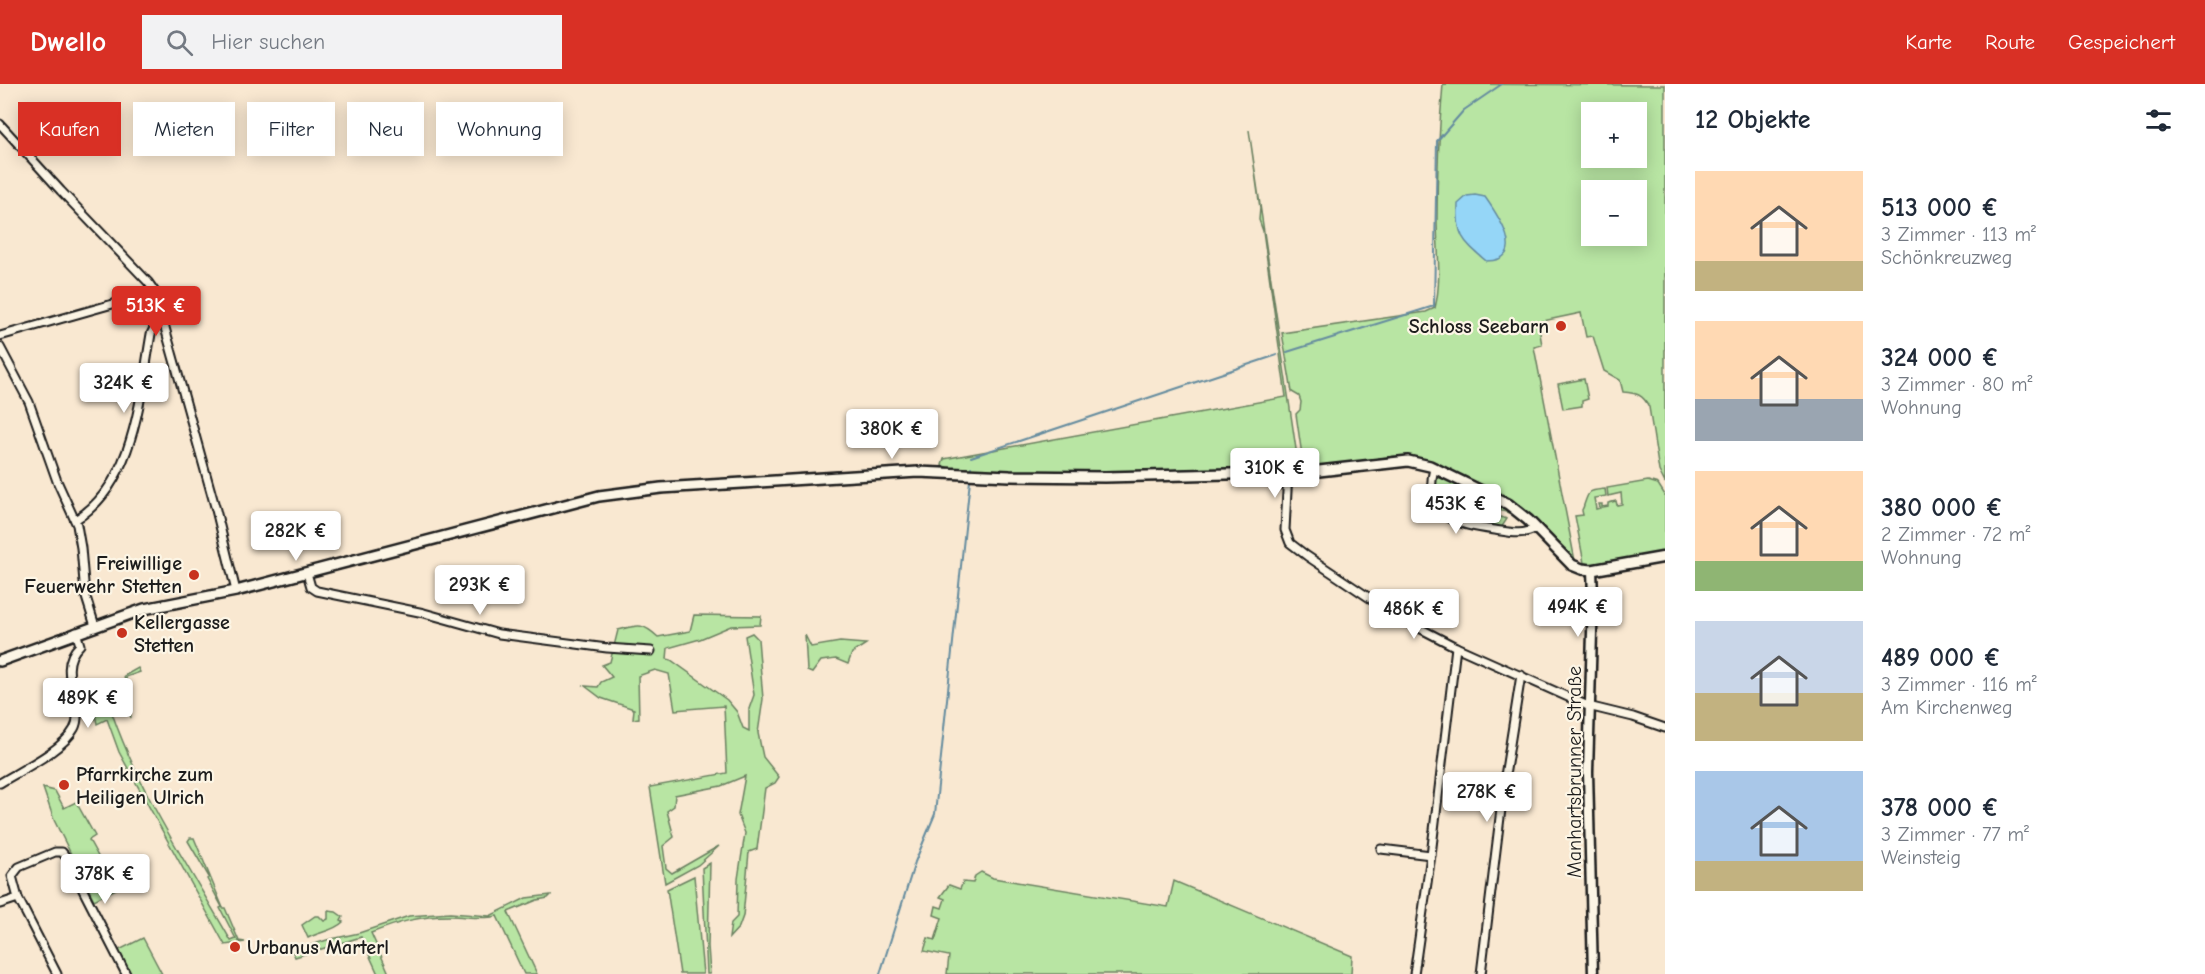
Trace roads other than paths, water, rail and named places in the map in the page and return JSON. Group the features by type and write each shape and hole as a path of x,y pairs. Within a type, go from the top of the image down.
{"main road":[{"path":"0,661 76,632 152,607 236,591 588,498 631,491 918,472 1105,477 1333,470 1404,460 1434,468 1508,504 1536,528 1572,565 1582,569 1592,570 1665,557"}],"street":[{"path":"0,124 155,292 236,591"},
{"path":"0,336 155,292"},
{"path":"75,520 91,509 108,491 131,440 152,334 156,324 163,317"},
{"path":"0,347 29,402 57,481 75,520 81,548 86,597 94,626"},
{"path":"1434,468 1432,480 1434,500 1438,510 1448,519 1470,526 1516,533 1528,532 1536,528"},
{"path":"1288,472 1284,526 1288,539 1294,547 1398,617 1456,647 1588,706 1665,728"},
{"name":"Manhartsbrunner Straße","path":"1592,570 1588,772 1593,974"},
{"path":"307,573 311,587 317,591 424,613 499,634 607,648 651,651"},
{"path":"0,783 55,748 75,728 76,719 69,667 72,654 80,645 76,632"},
{"path":"1414,974 1456,647"},
{"path":"1481,974 1505,776 1521,675"},
{"path":"1381,849 1431,855"},
{"path":"57,974 18,898 12,876 19,867 55,852 62,852 66,857 126,974"},
{"path":"0,904 18,898"}],"water":[{"path":"1467,196 1485,197 1506,235 1508,245 1506,253 1499,259 1486,261 1467,243 1460,231 1458,204"}],"waterway":[{"path":"1287,352 1434,306 1437,141 1464,110 1502,84"},
{"path":"971,457 1277,355"},
{"path":"880,974 915,862 935,814 970,480"}],"place":[{"name":"Schloss Seebarn","path":"1561,326"},
{"name":"Freiwillige Feuerwehr Stetten","path":"194,575"},
{"name":"Kellergasse Stetten","path":"122,633"},
{"name":"Pfarrkirche zum Heiligen Ulrich","path":"64,785"},
{"name":"Urbanus Marterl","path":"235,947"}]}
